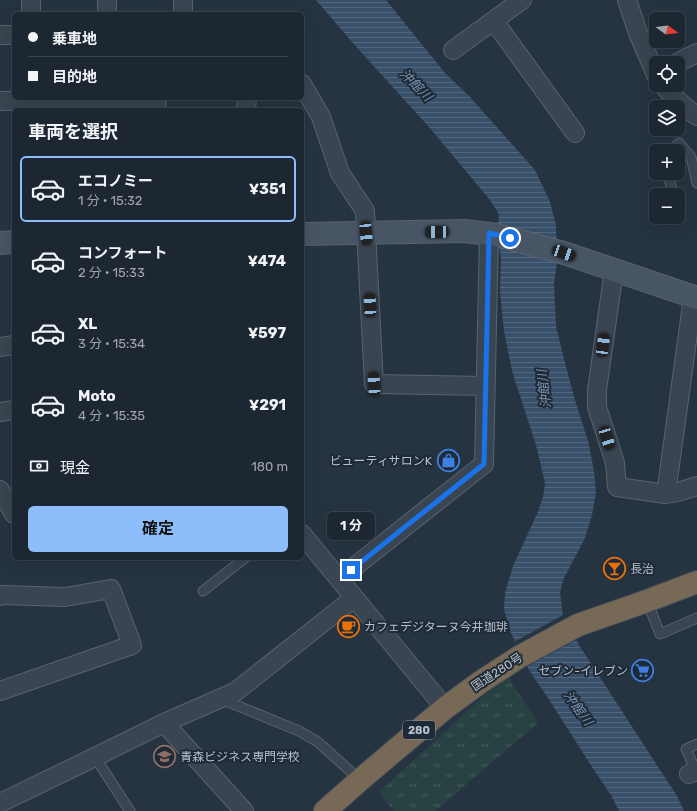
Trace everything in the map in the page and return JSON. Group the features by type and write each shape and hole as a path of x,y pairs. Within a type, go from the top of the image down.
{"highway":[{"name":"国道280号","path":"325,811 445,708 482,681 519,657 578,625 697,582"}],"street":[{"path":"31,0 31,12"},
{"path":"107,0 107,12"},
{"path":"183,0 183,12"},
{"path":"453,50 522,0"},
{"path":"627,0 638,33 649,57"},
{"path":"494,21 575,133"},
{"path":"0,35 12,35"},
{"path":"685,59 697,53"},
{"path":"304,87 321,117 340,173 366,211 374,384 485,386"},
{"path":"669,92 684,107 697,116"},
{"path":"0,101 46,100"},
{"path":"98,100 139,108"},
{"path":"304,234 465,231 493,234 560,252 695,297 666,494"},
{"path":"339,579 484,464 485,386 493,234"},
{"path":"0,243 12,242"},
{"path":"614,270 597,390 597,407 615,463 617,487 666,494 697,486"},
{"path":"0,347 12,346"},
{"path":"0,412 12,410"},
{"path":"0,490 12,510"},
{"path":"304,536 445,708"},
{"path":"0,596 65,597 111,589 132,645 0,691"},
{"path":"0,803 164,723 235,692 354,598"},
{"path":"164,723 244,811"}],"lane":[{"path":"685,150 691,158 697,183"},
{"path":"203,591 242,560"},
{"path":"647,601 660,634 697,618"},
{"path":"221,698 299,731 318,742 360,780"},
{"path":"694,772 686,749 697,744"},
{"path":"95,757 130,811"}],"green space":[{"path":"507,675 538,723 435,811 394,811 379,792"}],"water":[{"name":"沖館川","path":"316,0 386,0 445,73 470,97 535,170 550,202 556,225 557,262 554,283 556,326 575,400 588,441 594,471 596,493 592,515 585,538 563,580 560,593 563,616 579,645 677,796 684,811 619,811 611,795 529,670 511,633 504,609 505,593 513,566 537,514 543,497 545,483 536,445 512,371 504,331 500,293 501,258 497,235 499,214 490,200 429,127"}],"pier":[{"path":"565,614 578,639 526,667 514,642"}],"place":[{"name":"ビューティサロンK","path":"448,461"},
{"name":"長治","path":"614,569"},
{"name":"カフェデジターヌ今井珈琲","path":"349,627"},
{"name":"セブン-イレブン","path":"643,671"},
{"name":"青森ビジネス専門学校","path":"165,757"}],"route":[{"path":"351,570 484,464 489,233 510,238"}]}
